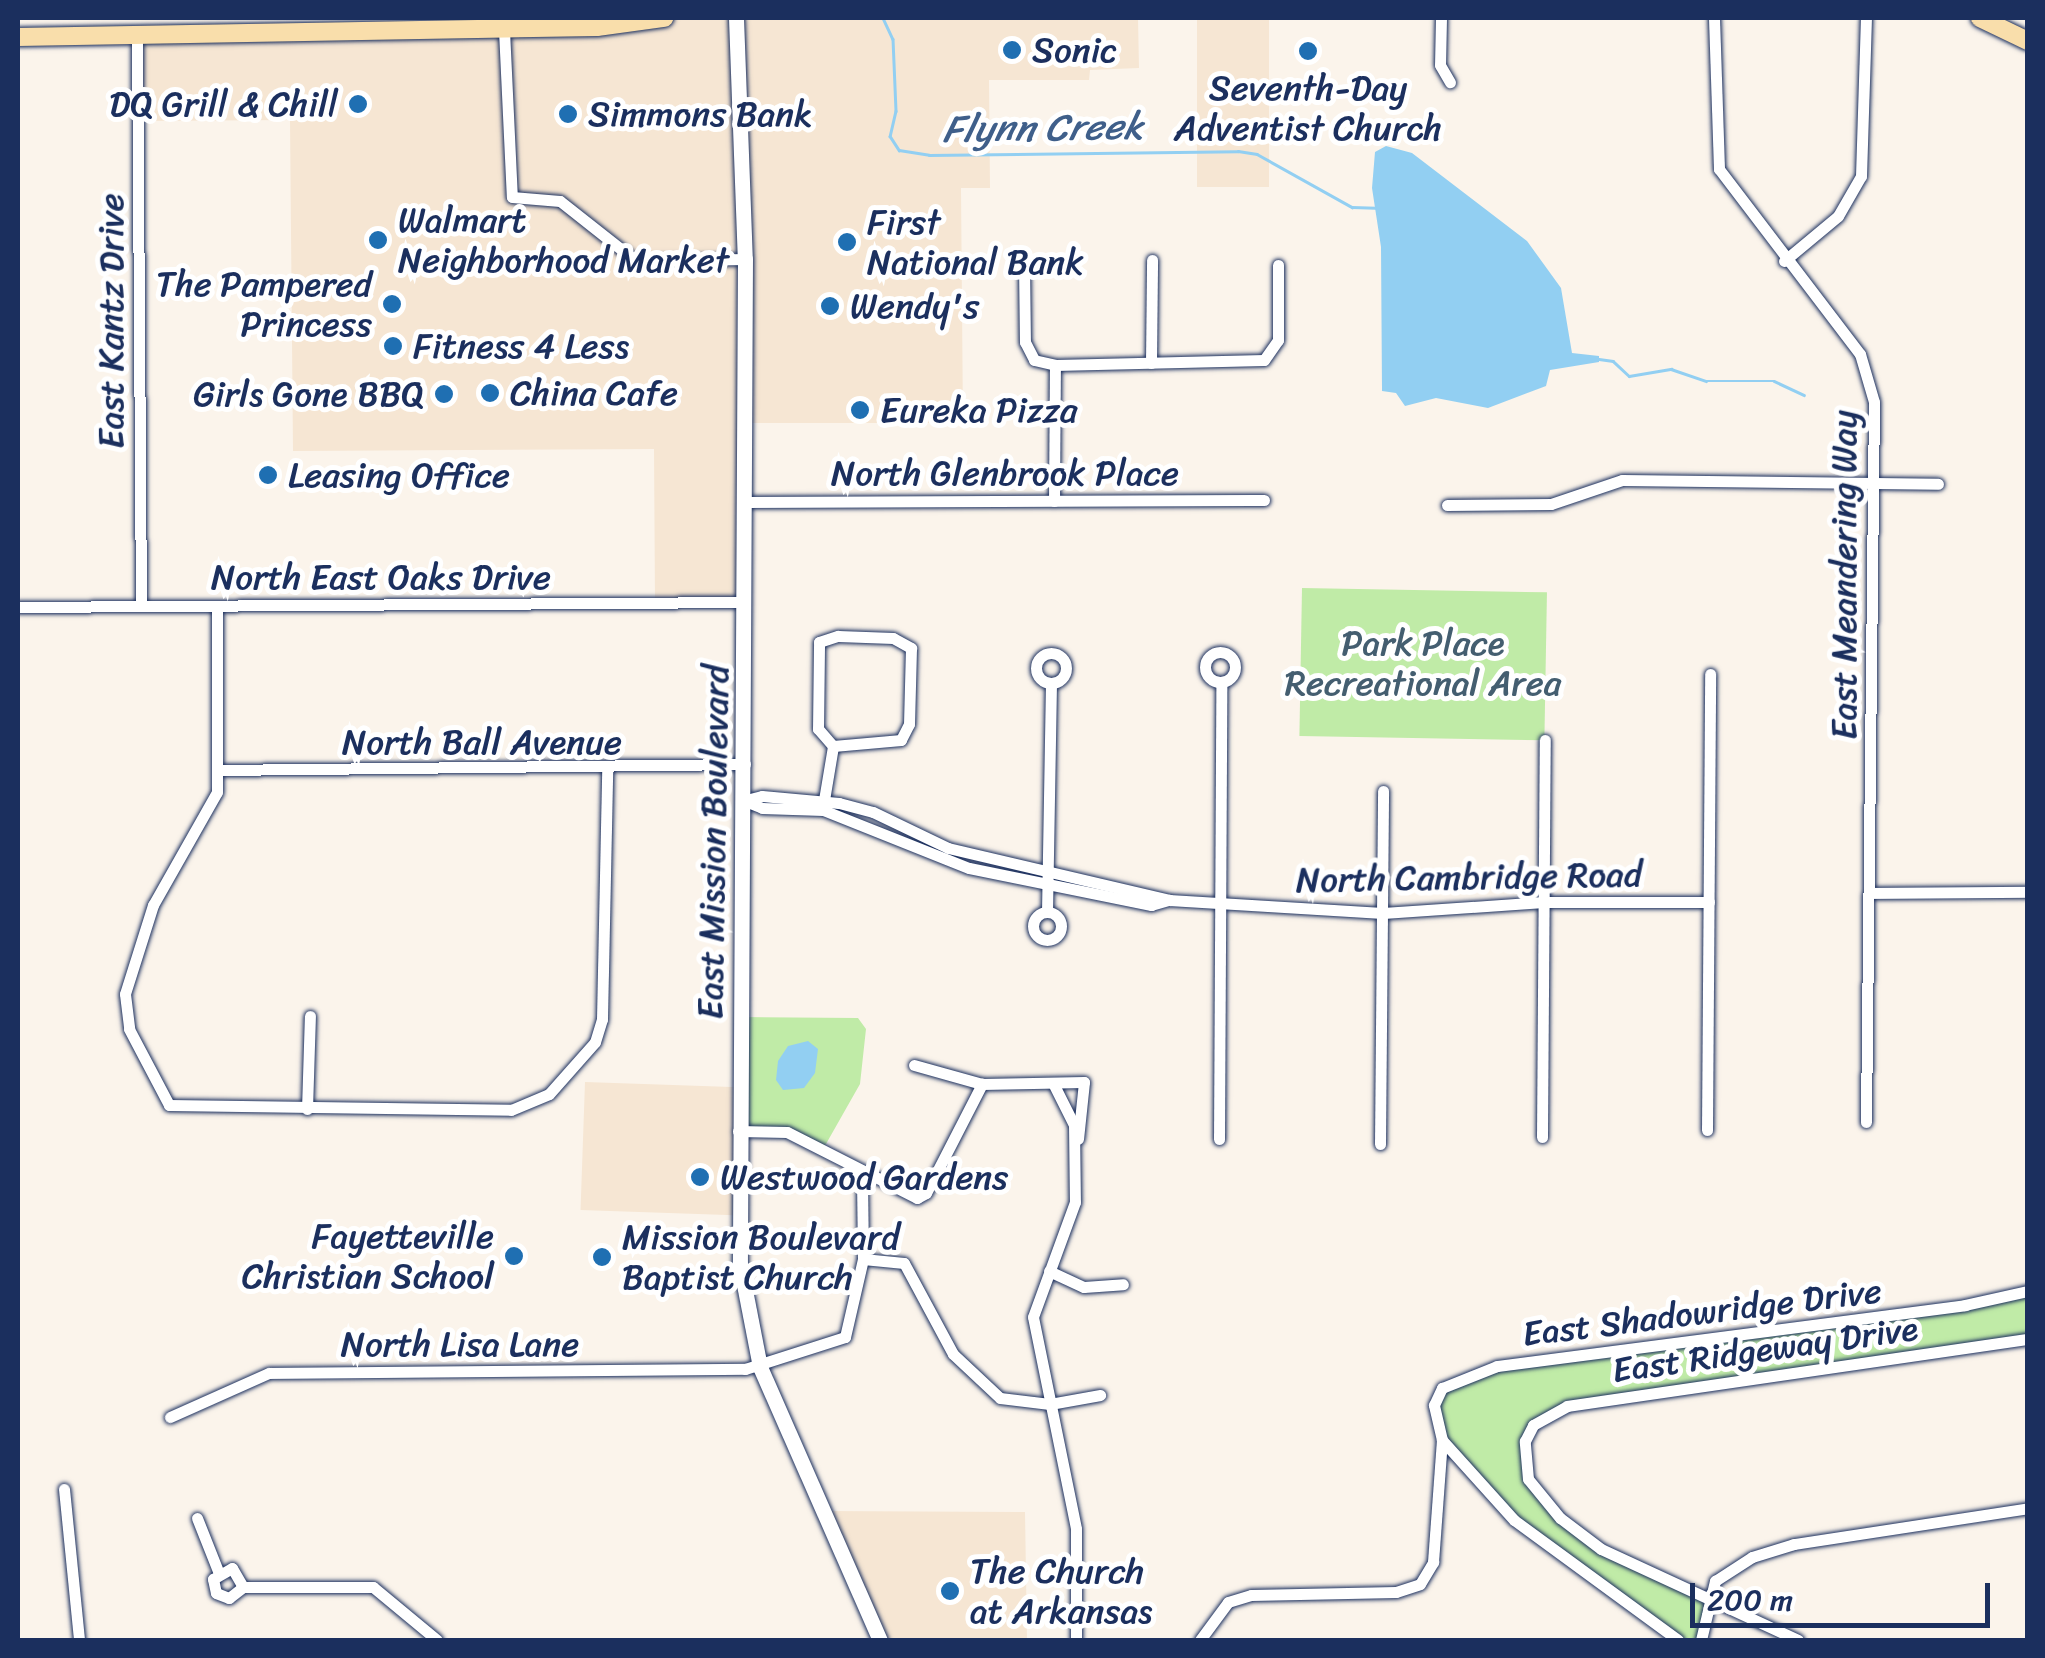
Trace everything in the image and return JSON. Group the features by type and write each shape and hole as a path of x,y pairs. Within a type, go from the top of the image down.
{"main road":[{"path":"18,37 504,30 664,18"},
{"name":"East Mission Boulevard","path":"736,18 746,259 746,764 738,1131 740,1264 760,1367 880,1640"},
{"path":"1980,18 2028,42"}],"street":[{"path":"1441,18 1440,65 1450,82"},
{"name":"East Meandering Way","path":"1714,18 1719,170 1784,261 1860,354 1874,402 1866,1122"},
{"path":"1784,261 1838,216 1862,176 1866,18"},
{"path":"504,30 512,197 560,201 636,261 746,259"},
{"name":"East Kantz Drive","path":"137,36 141,606"},
{"path":"1152,260 1152,363"},
{"path":"1024,264 1025,342 1034,360 1054,365 1256,363 1270,355 1278,340 1278,265"},
{"path":"1054,365 1054,501"},
{"path":"1448,505 1551,504 1622,480 1938,484"},
{"name":"North Glenbrook Place","path":"746,502 1264,500"},
{"name":"North East Oaks Drive","path":"18,607 745,602"},
{"path":"217,606 218,770 209,815 142,930 125,994 130,1029 163,1098 179,1109 524,1108 580,1063 602,1019 608,770"},
{"path":"823,805 832,746 818,729 819,642 893,638 911,648 909,724 901,740 832,746"},
{"path":"1707,1130 1710,674"},
{"path":"1219,1139 1221,682"},
{"path":"1048,912 1052,684"},
{"path":"1542,1136 1546,740"},
{"name":"North Ball Avenue","path":"218,770 608,770 746,764"},
{"path":"1380,1144 1382,791"},
{"name":"North Cambridge Road","path":"744,801 823,805 969,868 1046,879 1150,905 1169,900 1383,912 1544,902 1709,902"},
{"path":"1869,892 2028,892"},
{"path":"306,1110 310,1016"},
{"path":"914,1065 982,1084 1084,1082 1072,1219 1049,1270 1034,1317 1076,1529 1076,1640"},
{"path":"738,1131 786,1132 862,1172 922,1196 982,1084"},
{"path":"1053,1084 1077,1142"},
{"path":"862,1172 864,1258 904,1263 953,1354 1000,1398 1050,1404 1100,1396"},
{"name":"North Lisa Lane","path":"170,1417 246,1378 270,1373 760,1367 845,1337 864,1258"},
{"path":"1049,1270 1084,1287 1123,1284"},
{"name":"East Shadowridge Drive","path":"1442,1440 1434,1404 1442,1388 1474,1372 1964,1305 2028,1291"},
{"name":"East Ridgeway Drive","path":"1706,1600 1600,1549 1560,1518 1528,1479 1525,1441 1545,1414 1568,1406 2028,1339"},
{"path":"1200,1640 1228,1602 1251,1595 1396,1592 1420,1584 1433,1562 1442,1440"},
{"path":"1442,1440 1538,1542 1678,1640"},
{"path":"64,1488 79,1640"},
{"path":"1701,1640 1706,1600 1728,1568 1782,1547 2028,1508"},
{"path":"197,1518 218,1571 213,1584 220,1596 234,1597 243,1587 373,1587 436,1640"},
{"path":"218,1571 236,1570 243,1587"},
{"path":"1706,1600 1798,1640"}],"shaded area":[{"path":"509,18 1138,18 1139,68 1090,70 1089,80 989,80 990,188 961,188 963,423 746,423 745,602 655,603 654,449 293,451 290,120 137,121 137,35 509,29"},
{"path":"1197,18 1269,18 1269,187 1197,187"},
{"path":"585,1082 739,1087 734,1215 581,1210"},
{"path":"823,1511 1025,1512 1027,1640 880,1640"}],"green space":[{"name":"Park Place Recreational Area","path":"1302,588 1547,592 1544,740 1299,736"},
{"path":"741,1017 858,1018 866,1029 860,1084 822,1151 787,1133 738,1131"},
{"path":"2027,1291 2027,1339 1567,1406 1533,1425 1523,1461 1540,1498 1601,1549 1706,1600 1701,1640 1678,1640 1514,1520 1436,1424 1442,1388 1474,1372"}],"water":[{"path":"1386,146 1412,153 1527,241 1561,288 1572,353 1599,356 1599,362 1550,370 1546,386 1488,408 1436,398 1405,406 1396,393 1382,391 1381,247 1372,188 1375,152"},
{"path":"808,1041 818,1049 815,1073 804,1088 783,1090 776,1080 778,1061 788,1046"}],"waterway":[{"name":"Flynn Creek","path":"883,18 893,39 896,111 890,136 899,150 929,155 1238,151 1257,154 1352,207 1375,208"},
{"path":"1599,359 1613,361 1629,376 1671,369 1706,381 1774,381 1804,395"}],"place":[{"name":"Sonic","path":"1012,50"},
{"name":"Seventh-Day Adventist Church","path":"1308,51"},
{"name":"DQ Grill & Chill","path":"358,104"},
{"name":"Simmons Bank","path":"568,114"},
{"name":"Walmart Neighborhood Market","path":"378,240"},
{"name":"First National Bank","path":"847,242"},
{"name":"The Pampered Princess","path":"392,304"},
{"name":"Wendy's","path":"830,306"},
{"name":"Fitness 4 Less","path":"393,346"},
{"name":"China Cafe","path":"490,393"},
{"name":"Girls Gone BBQ","path":"444,394"},
{"name":"Eureka Pizza","path":"860,410"},
{"name":"Leasing Office","path":"268,475"},
{"name":"Westwood Gardens","path":"700,1177"},
{"name":"Fayetteville Christian School","path":"514,1256"},
{"name":"Mission Boulevard Baptist Church","path":"602,1257"},
{"name":"The Church at Arkansas","path":"950,1591"}]}
